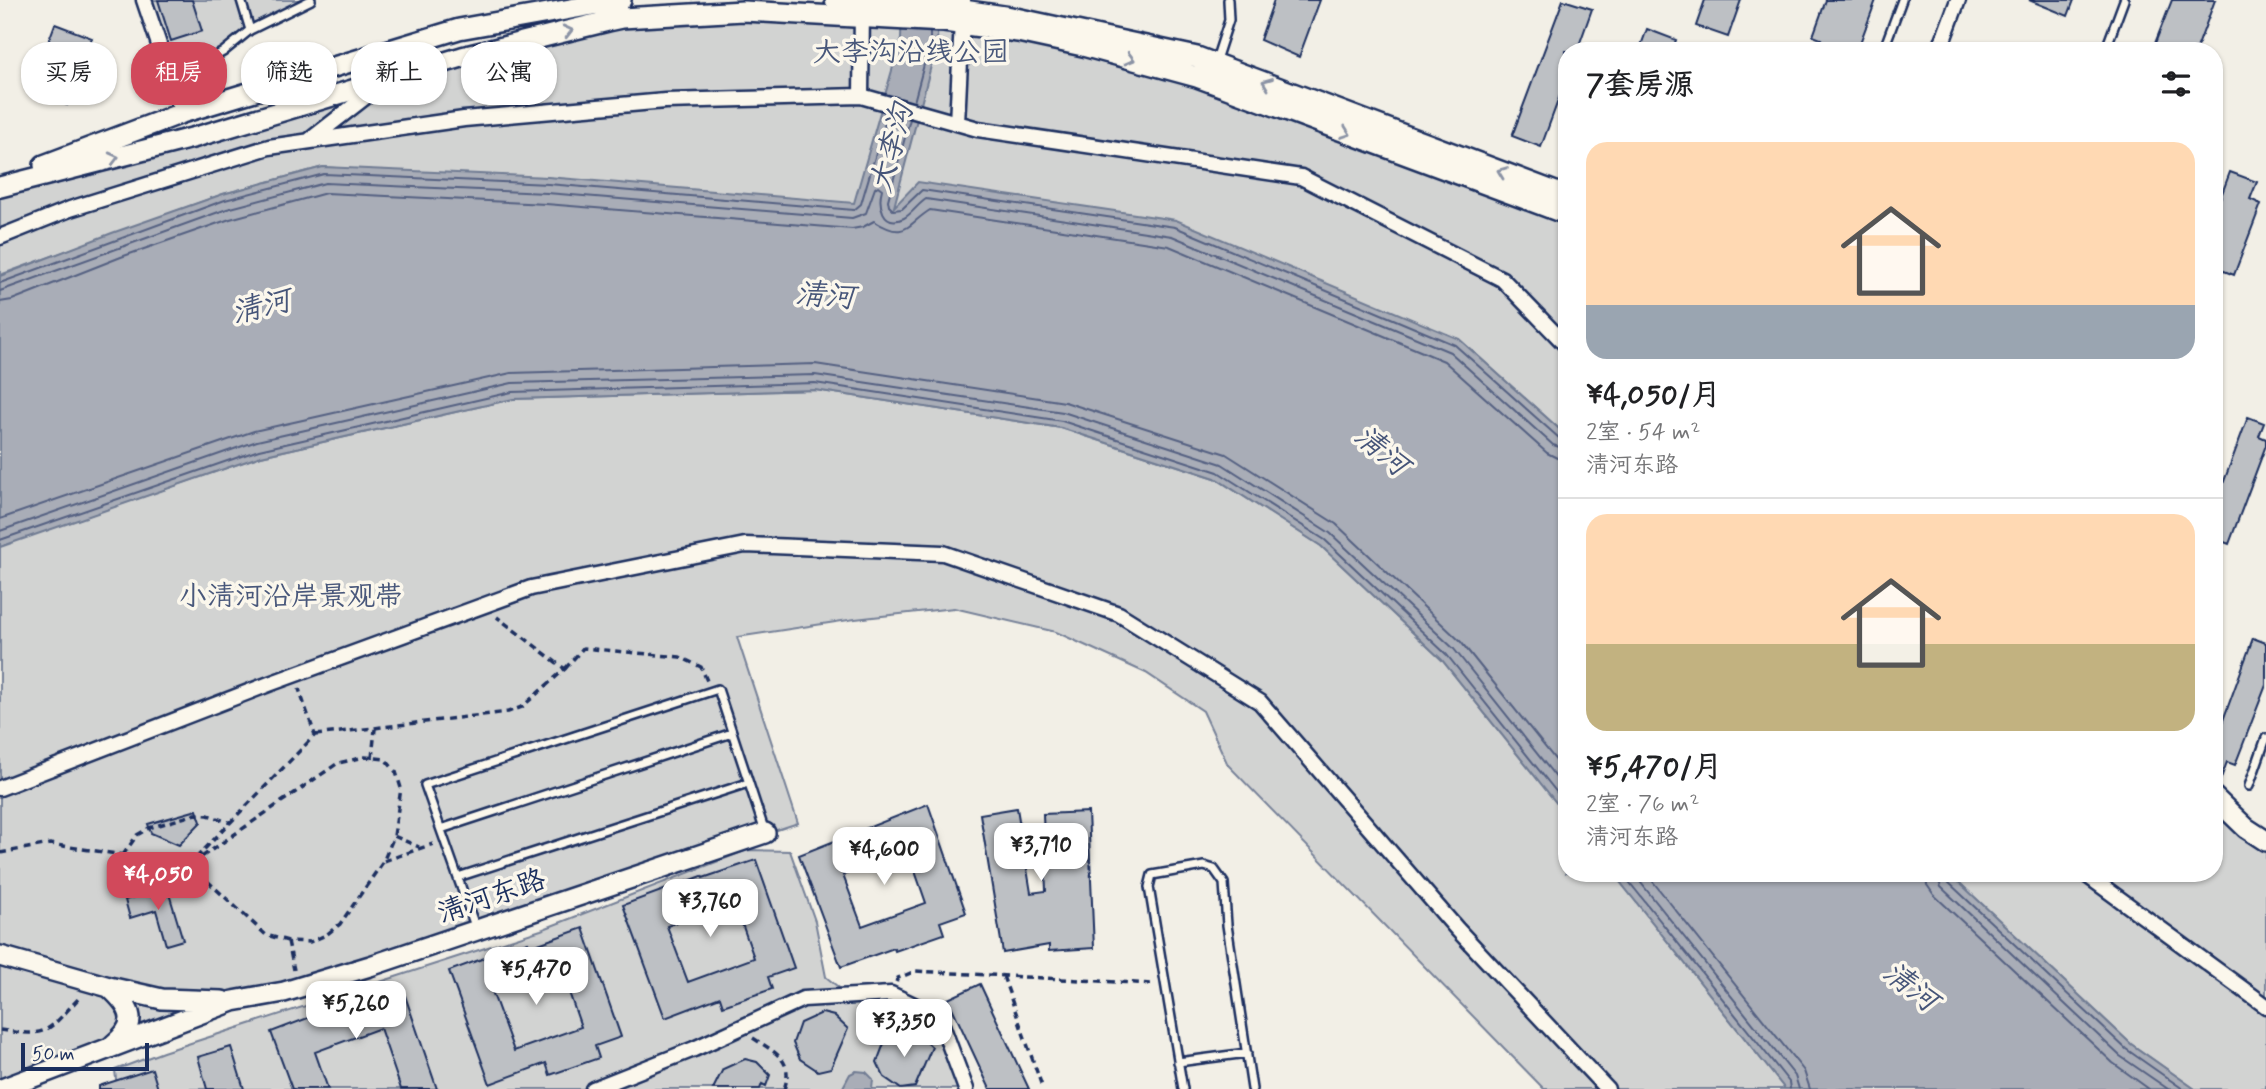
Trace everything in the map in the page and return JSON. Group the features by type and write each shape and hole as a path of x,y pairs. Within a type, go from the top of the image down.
{"main road":[{"path":"835,0 868,8"},
{"path":"447,61 613,8"},
{"path":"0,181 182,113 459,29 613,8 743,11 868,8 1025,19 1196,57 1558,194"},
{"path":"956,13 1018,32 1083,46 1197,77 1558,211"},
{"path":"0,187 196,137 351,90"},
{"path":"2223,806 2246,828 2266,841"},
{"path":"2223,821 2266,854"},
{"name":"清河东路","path":"2,1089 233,1001 297,988 765,833"},
{"name":"清河东路","path":"0,956 101,985 162,999 233,1001"},
{"path":"101,985 127,1003 130,1020 126,1035 112,1046"}],"street":[{"path":"144,0 158,42"},
{"path":"1942,42 1958,0"},
{"path":"868,8 868,98"},
{"path":"952,122 956,13"},
{"path":"0,237 82,205 269,147 464,119 665,101 868,98 978,129 1301,177 1502,279 1558,337"},
{"path":"179,105 182,113"},
{"path":"309,141 355,105"},
{"path":"0,788 294,675 531,588 745,545 943,553 1119,614 1260,702 1457,929 1607,1089"},
{"path":"2096,882 2266,1006"},
{"path":"593,1089 694,1049 803,999 891,994 939,1017 966,1089"}],"lane":[{"path":"241,0 250,30"},
{"path":"227,49 250,30 311,0"},
{"path":"1215,64 1229,20 1228,0"},
{"path":"1886,42 1902,0"},
{"path":"2108,42 2124,0"},
{"path":"477,929 425,785 718,689 765,833"},
{"path":"441,829 732,733"},
{"path":"2249,786 2266,738"},
{"path":"458,877 748,783"},
{"path":"1183,1089 1149,887 1152,876 1204,866 1214,869 1223,883 1252,1089"},
{"path":"1178,1062 1247,1053"}],"path":[{"path":"483,606 565,669"},
{"path":"190,865 315,735 508,712 522,708 565,669 583,648 680,657 701,667 711,691"},
{"path":"294,675 315,735"},
{"path":"372,758 375,728"},
{"path":"0,853 50,844 190,865 266,935 288,941 310,942 326,935 340,924 383,862 394,836 401,788 396,772 385,759 365,757 338,764 190,865"},
{"path":"123,855 137,835 149,828 195,814 208,815 230,823"},
{"path":"394,836 421,848"},
{"path":"383,862 445,840"},
{"path":"288,941 297,988"},
{"path":"891,994 898,978 916,971 1144,985 1165,983"},
{"path":"1003,976 1043,1089"},
{"path":"0,1030 30,1035 42,1032 101,985"},
{"path":"739,1028 783,1059 789,1076 784,1089"}],"green space":[{"path":"144,0 311,0 250,30 227,46 227,42 158,42"},
{"name":"大李沟沿线公园","path":"970,17 1195,65 1558,203 1558,428 1459,339 893,208 323,167 223,194 0,275 0,187 302,105 337,105 337,95 351,92 351,105 447,105 447,66 461,62 461,105 557,105 557,42 534,42 622,18"},
{"name":"小清河沿岸景观带","path":"815,390 1061,428 1215,478 1321,546 1442,660 1558,805 1558,882 1620,882 1785,1089 1544,1089 1228,765 1203,711 1146,673 1056,632 954,608 855,619 737,637 798,823 0,1089 0,546 261,456 513,399"},
{"path":"2223,805 2266,840 2266,1089 2195,1089 2131,1044 1959,882 2223,882"},
{"path":"747,850 790,851 815,921 826,977 849,996 891,994 939,1017 966,1089 117,1089 115,1070 163,1052 541,930"}],"water":[{"path":"902,0 938,0 937,43 894,207 918,182 1176,220 1459,339 1558,428 1558,805 1442,660 1321,546 1215,478 1061,428 815,390 513,399 261,456 0,547 0,276 223,194 323,167 548,177 854,203 901,39"},
{"name":"清河","path":"1620,882 1959,882 2131,1044 2195,1089 1785,1089"},
{"path":"856,1071 866,1072 873,1079 872,1089 842,1089 850,1074"}],"building":[{"path":"158,0 192,0 202,31 171,41"},
{"path":"1274,0 1320,0 1299,57 1260,40"},
{"path":"1563,0 1592,9 1580,42 1558,42 1558,101 1541,147 1512,136"},
{"path":"1705,0 1741,0 1728,37 1696,26"},
{"path":"1826,0 1876,0 1860,42 1820,42 1821,39 1813,36"},
{"path":"2029,0 2074,0 2068,16"},
{"path":"2172,0 2215,0 2199,42 2156,42"},
{"path":"55,24 92,38 91,42 48,42"},
{"path":"1647,29 1676,40 1675,42 1642,42"},
{"path":"2230,172 2257,182 2250,199 2261,204 2234,275 2223,271 2223,191"},
{"path":"2248,417 2264,423 2259,436 2266,439 2266,445 2229,544 2223,542 2223,484"},
{"path":"2253,638 2266,643 2266,685 2235,765 2227,762 2223,773 2223,720"},
{"path":"928,804 966,913 940,922 944,934 841,967 799,855","holes":["908,851 926,903 862,926 843,875"]},
{"path":"1017,808 1031,893 1046,891 1043,814 1088,812 1094,948 1049,951 1049,945 1003,953 980,814"},
{"path":"197,810 201,822 179,845 151,833 148,824"},
{"path":"756,860 794,968 768,977 772,989 723,1006 720,997 665,1018 623,905 702,876 703,878","holes":["734,901 754,958 688,982 667,926"]},
{"path":"167,887 183,940 166,945 156,910 130,918 125,900"},
{"path":"583,928 621,1037 595,1046 599,1058 550,1075 546,1063 490,1084 449,971 528,942 530,947","holes":["560,966 581,1027 514,1051 492,991"]},
{"path":"980,984 1029,1089 990,1089 948,999"},
{"path":"402,987 437,1089 401,1089 380,1028 315,1052 328,1089 292,1089 271,1032 350,1002 351,1005"},
{"path":"822,1013 834,1016 848,1029 831,1068 818,1071 800,1059 793,1043 800,1023"},
{"path":"907,1031 918,1034 932,1047 915,1087 901,1089 884,1077 877,1062 885,1041"},
{"path":"231,1047 244,1089 207,1089 198,1057"},
{"path":"745,1059 757,1062 770,1075 766,1086 762,1084 760,1089 713,1089 723,1069"},
{"path":"152,1069 158,1089 99,1089 99,1086"}],"water label":[{"name":"大李沟","path":"891,148"}]}
